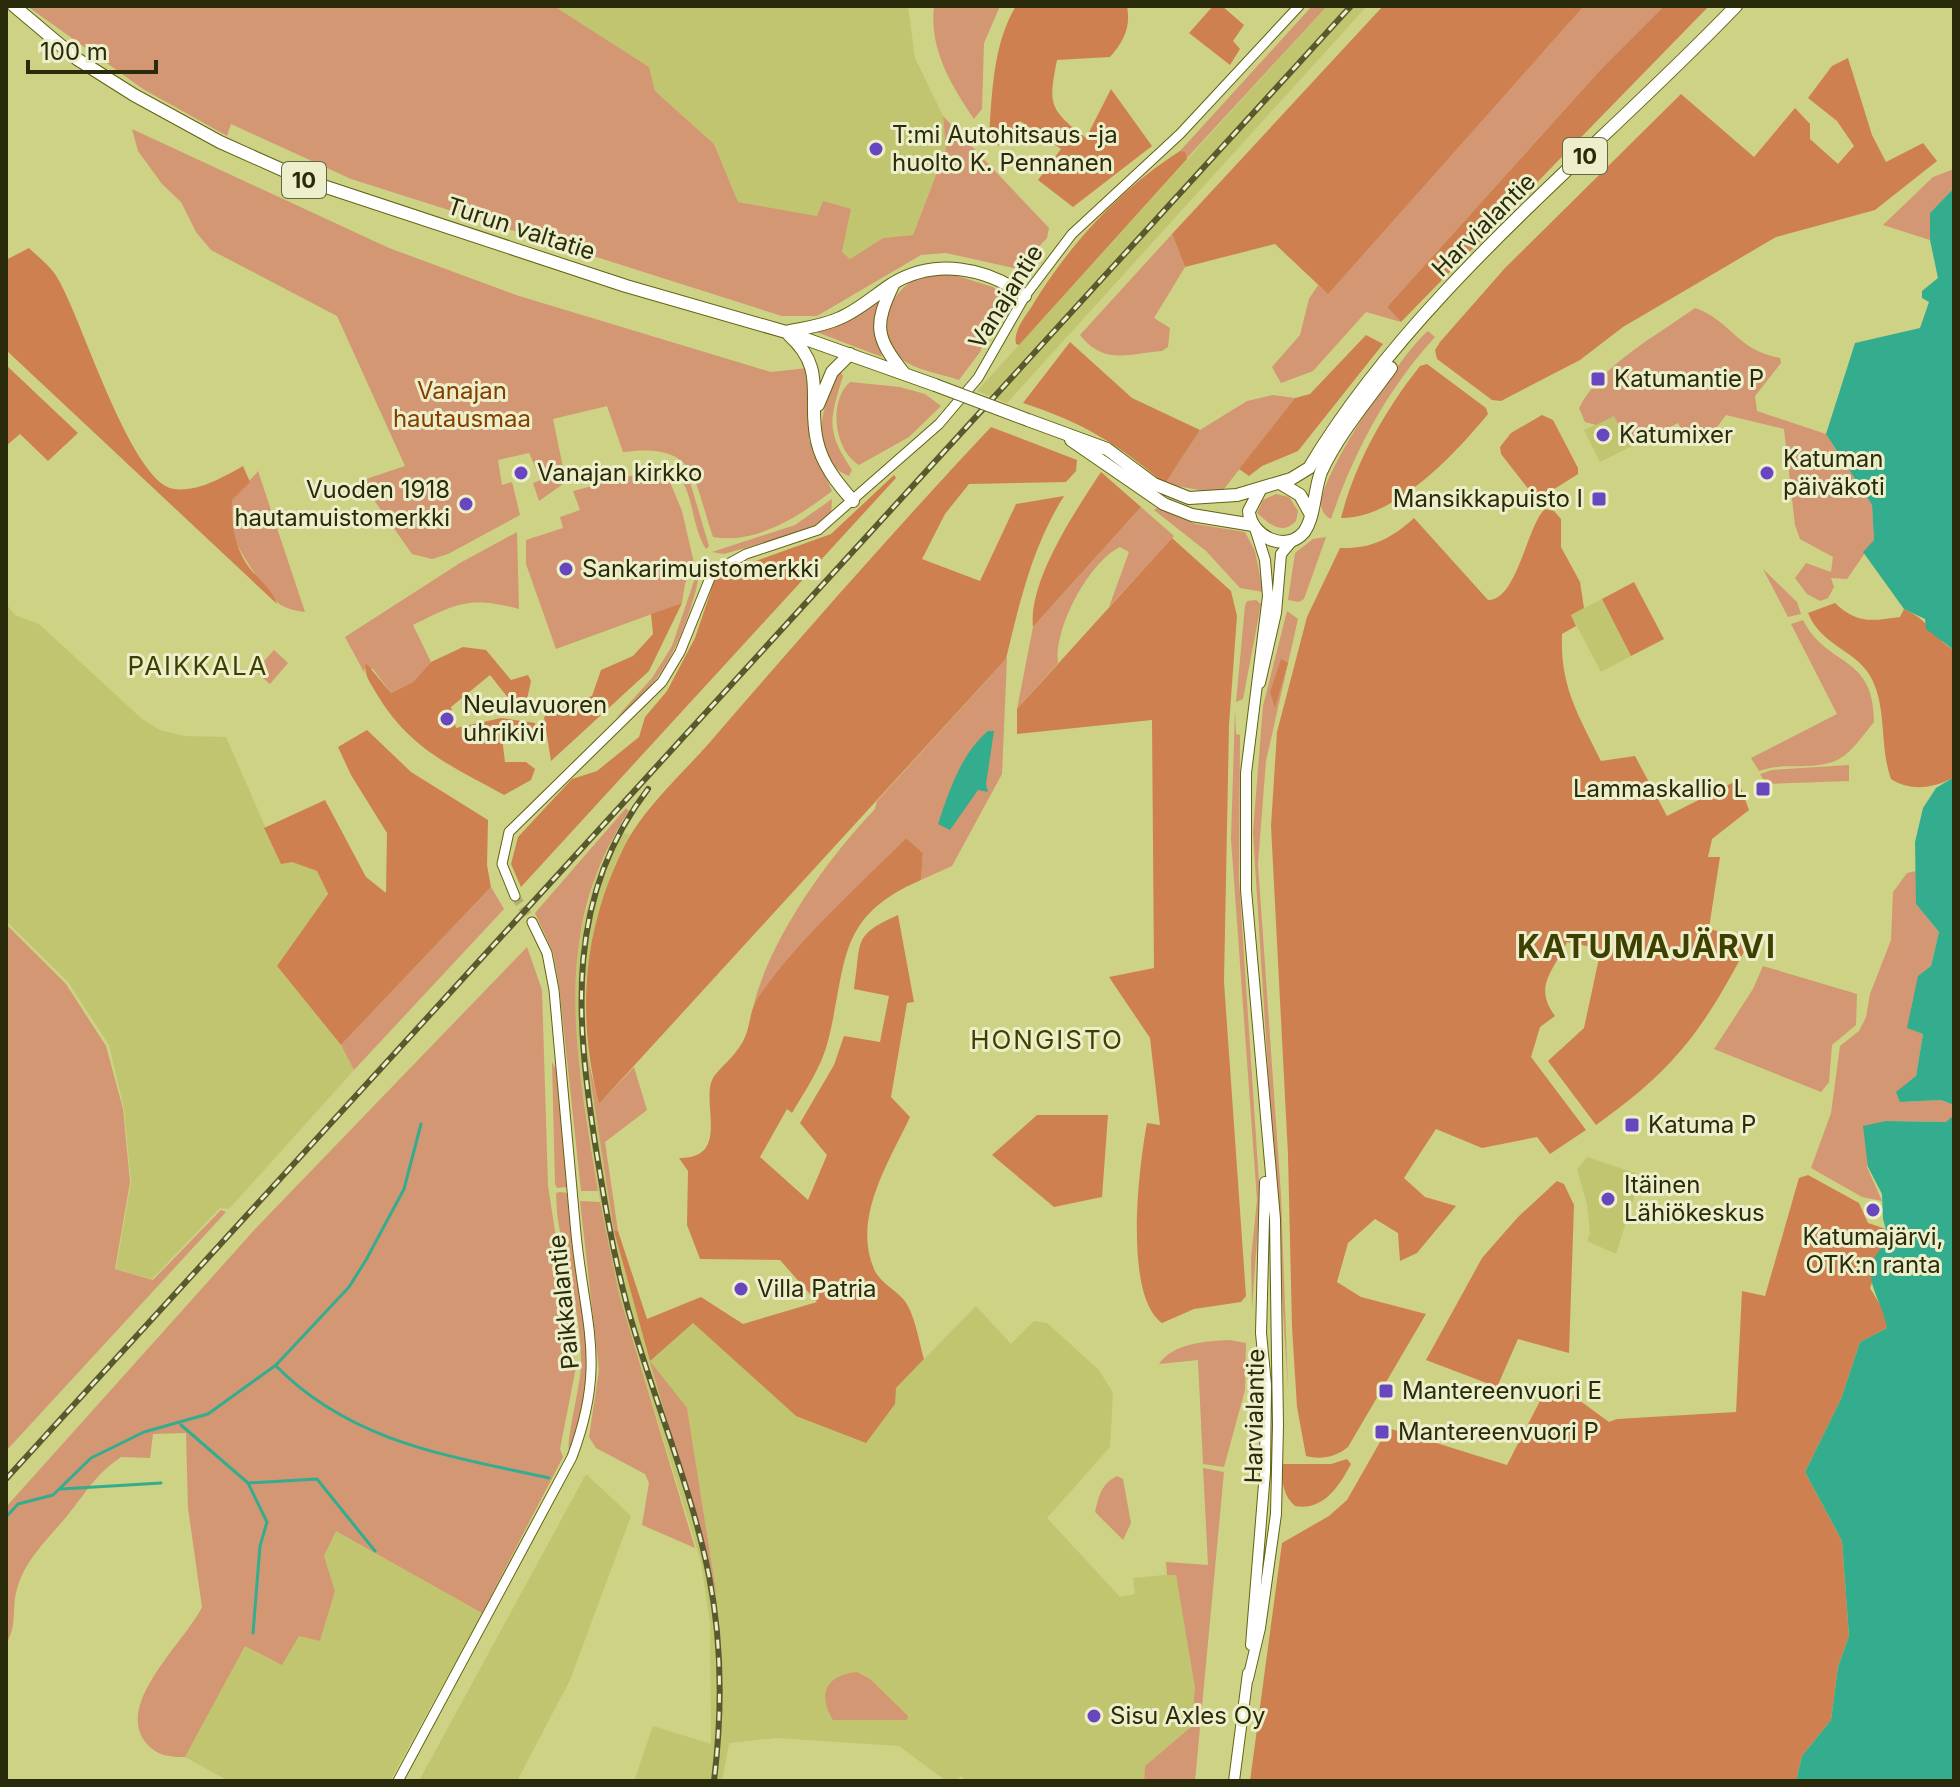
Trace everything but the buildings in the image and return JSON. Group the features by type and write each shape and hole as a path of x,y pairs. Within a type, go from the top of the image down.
{"highway":[{"name":"Turun valtatie","path":"14,6 77,59 134,95 220,142 305,180 626,286 786,332 850,354 1107,449 1154,484 1177,495 1216,498 1263,486"},
{"name":"Harvialantie","path":"1277,482 1305,472 1357,398 1434,307 1736,6"},
{"path":"853,501 832,475 819,449 810,358 786,332 843,317 894,283 920,270 950,267 989,277 1025,296"},
{"path":"894,283 879,324 883,344 905,374"},
{"name":"Harvialantie","path":"1310,513 1316,486 1331,454 1434,307"},
{"path":"816,408 832,372 850,354"},
{"name":"Turun valtatie","path":"1047,427 1090,451 1164,504 1192,515 1254,526"},
{"path":"1277,482 1300,495 1310,513"},
{"name":"10","path":"1263,486 1277,482"},
{"path":"1254,526 1249,511 1263,486"},
{"name":"10","path":"1254,526 1273,541 1294,539 1306,529 1310,513"}],"main road":[{"name":"Harvialantie","path":"1248,1679 1260,1628 1276,1514 1279,1320 1275,1219 1266,1152 1246,890 1244,823 1251,728 1268,596 1265,560 1254,526"},
{"name":"Harvialantie","path":"1251,728 1276,613 1281,554 1294,539"},
{"name":"Harvialantie","path":"1234,1781 1248,1679 1265,1472 1266,1385 1261,1333 1266,1152"}],"street":[{"name":"Vanajantie","path":"515,896 502,869 503,848 509,832 662,682 680,652 706,581 718,566 818,530 939,424 978,378 1025,296 1072,234 1180,134 1299,6"},
{"name":"Paikkalantie","path":"398,1781 572,1457 590,1392 592,1337 576,1235 554,990 547,953 532,922"}],"shaded area":[{"path":"554,6 908,6 915,58 943,116 946,149 913,235 883,238 850,259 842,252 851,210 817,216 738,202 714,144 655,91 649,67"},
{"path":"1016,6 1127,6 1125,33 1110,57 1057,60 1052,97 1058,112 1086,138 1111,89 1152,146 1073,207 1038,180 1061,149 1020,121 999,146 989,137 998,52"},
{"path":"1213,6 1222,6 1244,25 1233,41 1240,49 1230,65 1189,33"},
{"path":"1327,6 1367,6 1007,403 977,391"},
{"path":"1383,6 1584,6 1328,294 1275,244 1185,267 1172,234"},
{"path":"1664,6 1709,6 1401,322 1387,307 1602,68"},
{"path":"1848,58 1872,135 1886,162 1923,143 1937,161 1875,210 1776,237 1623,327 1580,360 1501,401 1492,400 1437,359 1435,350 1440,342 1505,268 1681,94 1754,157 1795,108 1810,124 1810,139 1838,164 1854,146 1837,121 1808,98 1832,66"},
{"path":"1180,151 1185,152 1187,159 1019,345 1016,344 1016,334 1023,319 1079,241 1116,201"},
{"path":"29,248 58,279 125,430 141,459 158,480 174,489 193,488 243,466 250,482 232,500 234,533 246,563 277,604 6,350 6,260"},
{"path":"1366,335 1383,344 1298,451 1262,466 1249,476 1239,469 1295,398 1310,394"},
{"path":"1070,342 1132,398 1200,430 1165,484 1098,436 1064,418 1023,403"},
{"path":"1427,364 1486,408 1488,414 1442,464 1403,496 1382,508 1341,518 1354,477 1383,419 1420,366"},
{"path":"6,365 78,433 48,461 20,434 6,446"},
{"path":"1542,415 1553,420 1578,468 1578,474 1537,500 1501,454 1500,447 1511,433"},
{"path":"1614,416 1630,447 1600,462 1584,430"},
{"path":"991,427 1077,460 1076,471 1066,482 969,484 945,514 922,559 980,581 1016,504 1064,496 1035,555 1006,659 599,1104 588,1039 587,976 598,913 631,835 665,790"},
{"path":"1101,472 1141,507 1033,627 1033,609 1046,568 1067,526"},
{"path":"894,475 896,478 521,887 511,864 518,837 572,779 597,771 639,737 645,717 667,691 695,638 715,579 736,568 831,534"},
{"path":"1545,509 1554,511 1561,519 1561,547 1580,582 1584,608 1571,615 1576,626 1562,634 1562,653 1572,700 1601,761 1635,756 1667,816 1738,780 1749,810 1712,839 1708,857 1720,857 1709,928 1748,944 1717,1000 1685,1045 1647,1085 1596,1125 1548,1061 1584,1028 1601,949 1567,942 1545,987 1555,1016 1540,1027 1531,1057 1586,1130 1550,1154 1537,1137 1482,1148 1436,1129 1404,1178 1425,1197 1456,1206 1417,1253 1400,1261 1398,1233 1375,1219 1348,1243 1337,1282 1361,1297 1426,1314 1348,1447 1328,1457 1306,1456 1297,1407 1292,1327 1288,1155 1271,826 1277,732 1307,617 1340,548 1361,547 1380,541 1414,518 1488,600 1498,597 1507,588"},
{"path":"1172,538 1231,591 1237,616 1229,725 1224,982 1246,1296 1241,1302 1194,1309 1162,1323 1150,1308 1142,1286 1138,1258 1138,1197 1147,1123 1160,1125 1150,1038 1109,977 1154,968 1152,720 1017,734 1017,709"},
{"path":"1634,582 1664,639 1631,656 1602,599"},
{"path":"1602,599 1631,656 1601,672 1571,615"},
{"path":"682,603 649,671 551,761 544,717 553,710 592,696 601,670 633,656 653,634 651,614"},
{"path":"1835,603 1850,615 1865,619 1900,617 1904,609 1920,618 1954,650 1954,777 1923,787 1907,786 1891,779 1879,699 1869,674 1855,658 1821,633 1808,613"},
{"path":"6,604 15,615 39,624 142,719 160,730 184,736 226,737 281,863 292,862 317,871 328,895 277,966 341,1045 354,1070 229,1209 220,1208 152,1279 116,1269 131,1182 124,1109 109,1045 68,982 6,921"},
{"path":"463,647 486,650 511,680 528,675 531,681 527,699 520,703 509,699 490,675 451,707 456,728 501,718 535,723 536,736 532,738 528,735 502,738 505,762 526,762 535,769 531,780 504,795 434,755 404,730 367,676 366,663 391,693 413,682 431,662"},
{"path":"1281,659 1288,663 1275,708 1270,692"},
{"path":"367,730 411,772 488,820 487,865 491,887 341,1045 277,966 328,894 317,871 292,862 281,864 264,828 325,800 366,877 386,893 387,833 351,775 338,747"},
{"path":"615,832 630,834 615,865 595,927 586,980 585,1030 614,1231 650,1360 693,1322 796,1416 896,1388 976,1306 1011,1344 1034,1321 1047,1323 1099,1370 1113,1393 1110,1447 1047,1518 1120,1597 1135,1594 1133,1578 1176,1574 1195,1688 1191,1728 1145,1766 1144,1781 967,1781 961,1776 956,1781 946,1781 899,1746 776,1738 729,1743 722,1781 634,1781 653,1726 711,1744 710,1623 701,1562 619,1294 605,1233 575,1043 573,995 578,940 595,879","holes":["651,1363 687,1409 715,1583"]},
{"path":"906,838 923,853 921,880 893,894 859,926 844,965 822,1060 792,1113 787,1109 760,1157 808,1200 827,1155 800,1123 834,1065 844,1036 880,1042 889,996 854,989 859,950 861,942 872,929 898,915 914,1002 907,1003 891,1097 910,1117 884,1171 870,1210 868,1250 876,1274 908,1306 924,1359 896,1388 895,1404 866,1443 796,1416 693,1323 650,1361 614,1231 618,1231 647,1319 701,1297 743,1324 817,1302 780,1260 700,1259 687,1225 688,1171 679,1158 696,1156 705,1149 710,1138 711,1085 715,1075 742,1042 754,1005 771,980 807,937"},
{"path":"1037,1115 1108,1115 1102,1197 1054,1207 992,1155"},
{"path":"1587,1157 1641,1175 1616,1254 1587,1241 1590,1233 1587,1204 1577,1169"},
{"path":"1808,1175 1859,1203 1868,1223 1886,1229 1889,1240 1870,1288 1884,1311 1887,1328 1860,1342 1841,1399 1805,1472 1842,1541 1849,1636 1838,1667 1831,1720 1802,1756 1796,1781 1250,1781 1282,1543 1329,1516 1347,1500 1388,1428 1507,1465 1543,1395 1572,1395 1609,1422 1736,1412 1742,1291 1765,1296 1799,1178"},
{"path":"1557,1181 1564,1184 1574,1205 1569,1353 1518,1339 1497,1387 1426,1360 1482,1258 1518,1217"},
{"path":"1347,1459 1351,1464 1336,1488 1322,1501 1305,1507 1295,1506 1291,1502 1284,1487 1282,1464 1331,1464"},
{"path":"586,1474 631,1516 570,1680 517,1781 419,1781"},
{"path":"336,1530 482,1613 390,1781 229,1781 185,1757 245,1645 299,1635 320,1641 335,1591 324,1556"}],"green space":[{"path":"27,6 554,6 649,67 655,91 714,144 738,202 817,216 823,201 851,209 842,252 850,259 883,238 913,235 946,149 943,116 1049,228 1047,238 1018,269 946,253 921,255 817,316 782,316 351,179 231,124 227,136 143,89"},
{"path":"934,6 1000,6 984,43 982,109 974,119 950,80 938,52"},
{"path":"1312,6 1327,6 1187,158 1180,151"},
{"path":"1584,6 1664,6 1602,68 1387,307 1401,322 1366,312 1313,371 1281,383 1272,367 1300,335 1309,299 1318,285 1328,293"},
{"path":"132,129 389,248 516,295 771,372 808,368 811,391 809,440 832,491 791,519 761,533 745,537 713,537 689,469 680,459 666,453 648,450 623,452 607,406 553,419 566,482 539,501 533,483 541,480 529,453 498,460 502,485 512,482 520,515 448,554 432,559 412,554 364,486 366,479 405,466 337,316 211,250 196,232 181,202 162,184 138,151"},
{"path":"1954,169 1954,188 1930,213 1930,240 1883,225 1933,177"},
{"path":"1172,234 1185,267 1154,318 1170,328 1168,347 1162,351 1127,355 1098,351 1080,335"},
{"path":"951,274 993,287 1003,295 980,352 959,380 921,369 901,358 893,348 887,325 893,301 910,283 924,276"},
{"path":"881,296 878,342 882,357 814,331"},
{"path":"1695,308 1718,320 1753,349 1780,358 1781,363 1755,396 1757,411 1826,434 1872,505 1874,540 1847,579 1831,578 1834,587 1828,598 1820,601 1807,594 1795,578 1806,563 1831,572 1833,557 1800,539 1795,525 1784,429 1726,415 1711,435 1690,446 1678,423 1630,447 1614,416 1596,425 1585,422 1579,408 1601,378 1631,352"},
{"path":"1428,331 1435,337 1401,379 1374,422 1350,469 1331,519 1324,514 1321,505 1334,468 1383,386"},
{"path":"839,369 843,376 832,424 837,444 852,470 849,476 826,456 822,442 824,412"},
{"path":"850,382 900,387 925,394 941,406 909,437 859,465 844,448 837,425 839,401"},
{"path":"1273,395 1295,398 1224,489 1211,492 1165,484 1200,430 1247,401"},
{"path":"676,466 690,482 709,546 706,549 686,488 674,470"},
{"path":"258,471 305,612 285,607 276,601 242,553 230,525 232,500"},
{"name":"Vanajan hautausmaa","path":"650,471 670,482 682,511 694,563 685,584 682,603 556,649 526,564 526,540 563,528 560,517 580,510 573,491"},
{"path":"1276,494 1289,497 1298,511 1296,521 1285,528 1276,527 1257,513 1263,500"},
{"path":"832,499 831,515 815,527 724,554 712,552 795,525"},
{"path":"1141,507 1174,536 1109,607 1129,552 1120,547 1096,567 1067,615 1058,649 1058,663 1017,709 1033,627"},
{"path":"1157,508 1196,524 1245,532 1255,551 1263,592 1240,588 1206,551 1154,510"},
{"path":"517,532 519,609 476,603 441,611 413,625 431,662 413,682 391,693 373,669 364,669 365,674 345,637 460,563"},
{"path":"1326,537 1304,599 1299,602 1288,600 1295,553 1313,539"},
{"path":"1763,569 1797,602 1801,614 1788,617"},
{"path":"697,572 691,607 671,655 643,695 616,718 652,678 672,646"},
{"path":"1256,600 1261,604 1243,699 1236,702 1245,606 1247,601"},
{"path":"1287,611 1298,619 1266,761 1258,864 1281,1195 1288,1390 1253,832 1263,706"},
{"path":"1803,620 1824,646 1858,672 1872,700 1874,722 1844,756 1830,763 1759,771 1751,758 1837,714 1791,624"},
{"path":"274,650 288,663 270,684 255,671"},
{"path":"1007,658 1002,774 952,866 921,880 923,853 906,838 815,931 754,1004 773,952 821,875 875,809 877,801"},
{"path":"1235,710 1236,734 1240,735 1239,879 1260,1198 1252,1309 1251,1258 1257,1200 1231,839"},
{"path":"1849,765 1849,781 1766,784 1760,774 1772,770"},
{"path":"626,808 629,811 604,857 587,903 578,950 575,997 577,1044 598,1191 581,1191 559,985 553,952 535,913"},
{"path":"1916,871 1916,904 1939,932 1931,966 1908,1028 1923,1034 1916,1076 1900,1102 1941,1100 1954,1105 1954,1115 1947,1122 1886,1121 1867,1167 1882,1201 1862,1197 1811,1168 1831,1113 1840,1046 1859,1031 1866,1017 1870,994 1891,940 1893,892 1907,873"},
{"path":"491,887 504,909 354,1070 341,1045"},
{"path":"6,924 66,984 106,1046 123,1109 130,1182 115,1269 153,1280 221,1210 226,1212 6,1451"},
{"path":"527,947 542,990 548,1186 576,1367 560,1449 563,1457 482,1613 336,1531 324,1556 335,1591 320,1641 299,1636 282,1665 245,1646 185,1757 159,1753 146,1743 139,1727 139,1710 156,1674 202,1607 188,1508 186,1433 153,1434 150,1458 121,1457 95,1480 41,1546 21,1577 15,1596 12,1630 6,1644 6,1507 257,1227"},
{"path":"1763,966 1857,994 1856,1025 1832,1045 1829,1082 1821,1092 1714,1049 1753,989"},
{"path":"587,1056 599,1104 634,1067 647,1110 605,1142 618,1231 614,1231"},
{"path":"552,1062 556,1069 567,1187 557,1188 555,1184"},
{"path":"556,1193 567,1193 586,1355 580,1419 569,1450 581,1346 557,1213"},
{"path":"580,1201 600,1202 619,1294 695,1548 642,1525 649,1483 645,1474 596,1448 589,1437 599,1370"},
{"path":"1230,1340 1246,1343 1245,1390 1224,1467 1203,1464 1198,1360 1159,1364 1182,1347"},
{"path":"650,1361 687,1408 717,1597"},
{"path":"1203,1468 1224,1472 1195,1781 1144,1781 1145,1766 1191,1727 1195,1688 1176,1575 1167,1575 1166,1562 1208,1565"},
{"path":"1117,1476 1123,1479 1131,1523 1123,1540 1095,1512 1104,1487"},
{"path":"857,1672 870,1679 908,1716 907,1720 833,1720 826,1702 827,1687 838,1677"}],"water":[{"path":"1954,188 1954,650 1926,629 1925,619 1904,609 1863,552 1874,540 1872,505 1826,434 1855,343 1920,328 1929,302 1922,298 1922,291 1938,278 1930,240 1930,213"},
{"path":"988,731 994,731 986,784 988,792 978,790 950,830 938,824 947,799 963,762"},
{"path":"1954,777 1954,1105 1941,1100 1900,1102 1896,1092 1916,1076 1923,1034 1907,1028 1918,976 1931,966 1939,932 1916,904 1915,842 1923,808 1936,788"},
{"path":"1954,1115 1954,1781 1796,1781 1802,1756 1831,1720 1838,1667 1849,1636 1842,1541 1805,1472 1841,1399 1860,1342 1887,1328 1871,1273 1878,1252 1889,1240 1883,1219 1882,1194 1868,1167 1863,1126 1886,1121 1946,1122"}],"waterway":[{"path":"6,1517 18,1504 53,1495 91,1458 144,1432 208,1414 276,1365 349,1287 366,1260 404,1189 421,1124"},
{"path":"276,1366 305,1392 337,1413 404,1443 549,1478"},
{"path":"181,1425 248,1483 317,1479 375,1551"},
{"path":"61,1489 161,1483"},
{"path":"248,1483 267,1522 260,1546 253,1633"}],"tunnel":[{"path":"515,896 532,922"}],"railway":[{"path":"6,1479 1351,6"},
{"path":"648,789 621,830 602,873 590,916 583,960 584,1050 598,1164 623,1288 692,1508 709,1576 719,1678 714,1781"}],"place":[{"name":"T:mi Autohitsaus -ja huolto K. Pennanen","path":"876,149"},
{"name":"Katumantie P","path":"1598,379"},
{"name":"Katumixer","path":"1603,435"},
{"name":"Vanajan kirkko","path":"521,473"},
{"name":"Katuman päiväkoti","path":"1767,473"},
{"name":"Mansikkapuisto I","path":"1599,499"},
{"name":"Vuoden 1918 hautamuistomerkki","path":"466,504"},
{"name":"Sankarimuistomerkki","path":"566,569"},
{"name":"Neulavuoren uhrikivi","path":"447,719"},
{"name":"Lammaskallio L","path":"1763,789"},
{"name":"Katuma P","path":"1632,1125"},
{"name":"Itäinen Lähiökeskus","path":"1608,1199"},
{"name":"Katumajärvi, OTK:n ranta","path":"1873,1210"},
{"name":"Villa Patria","path":"741,1289"},
{"name":"Mantereenvuori E","path":"1386,1391"},
{"name":"Mantereenvuori P","path":"1382,1432"},
{"name":"Sisu Axles Oy","path":"1094,1716"}],"district":[{"name":"PAIKKALA","path":"198,666"},
{"name":"KATUMAJÄRVI","path":"1647,947"},
{"name":"HONGISTO","path":"1047,1040"}]}
